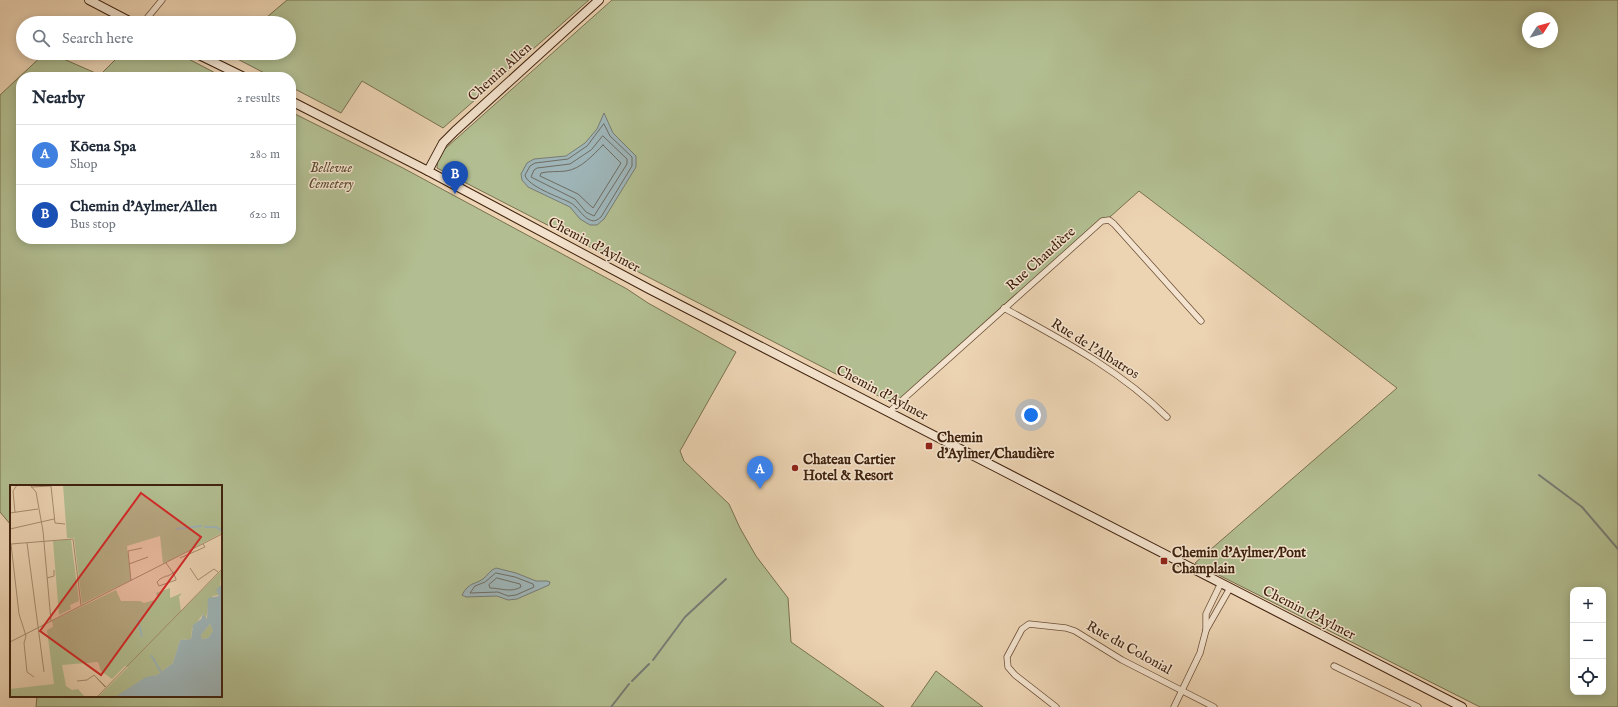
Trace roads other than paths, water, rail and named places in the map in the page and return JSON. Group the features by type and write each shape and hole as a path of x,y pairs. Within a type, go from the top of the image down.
{"main road":[{"path":"89,0 120,16"},
{"name":"Chemin Allen","path":"428,171 443,143 455,131 599,0"},
{"path":"209,60 234,72"},
{"name":"Chemin d'Aylmer","path":"296,104 428,171 649,289 1462,707"}],"street":[{"path":"149,16 162,0"},
{"name":"Rue Chaudière","path":"889,412 1102,221 1109,220 1201,321"},
{"name":"Rue de l'Albatros","path":"1004,308 1066,342 1103,365 1141,393 1168,417"},
{"path":"1174,707 1200,653 1206,630 1206,614 1221,583"},
{"path":"1206,630 1230,588"},
{"name":"Rue du Colonial","path":"1056,707 1015,675 1008,666 1007,657 1022,629 1029,624 1066,628 1075,631 1122,660 1214,707"},
{"path":"1334,666 1418,707"}],"water":[{"path":"604,113 613,133 636,156 636,167 604,219 597,225 590,225 580,219 570,207 528,187 522,180 521,174 527,163 534,159 566,156 585,143 597,129"},
{"path":"496,568 516,573 536,581 550,582 549,585 517,599 508,600 497,596 466,597 462,595 469,586 483,579"}],"waterway":[{"path":"1539,475 1582,507 1618,549"},
{"path":"653,660 685,617 726,579"},
{"path":"632,681 649,664"},
{"path":"611,707 629,684"}],"place":[{"name":"Chemin d'Aylmer/Allen","path":"455,194"},
{"name":"Chemin d'Aylmer/Chaudière","path":"929,446"},
{"name":"Chateau Cartier Hotel & Resort","path":"795,468"},
{"name":"Kōena Spa","path":"760,489"},
{"name":"Chemin d'Aylmer/Pont Champlain","path":"1164,561"}],"park label":[{"name":"Bellevue Cemetery","path":"331,176"}]}
